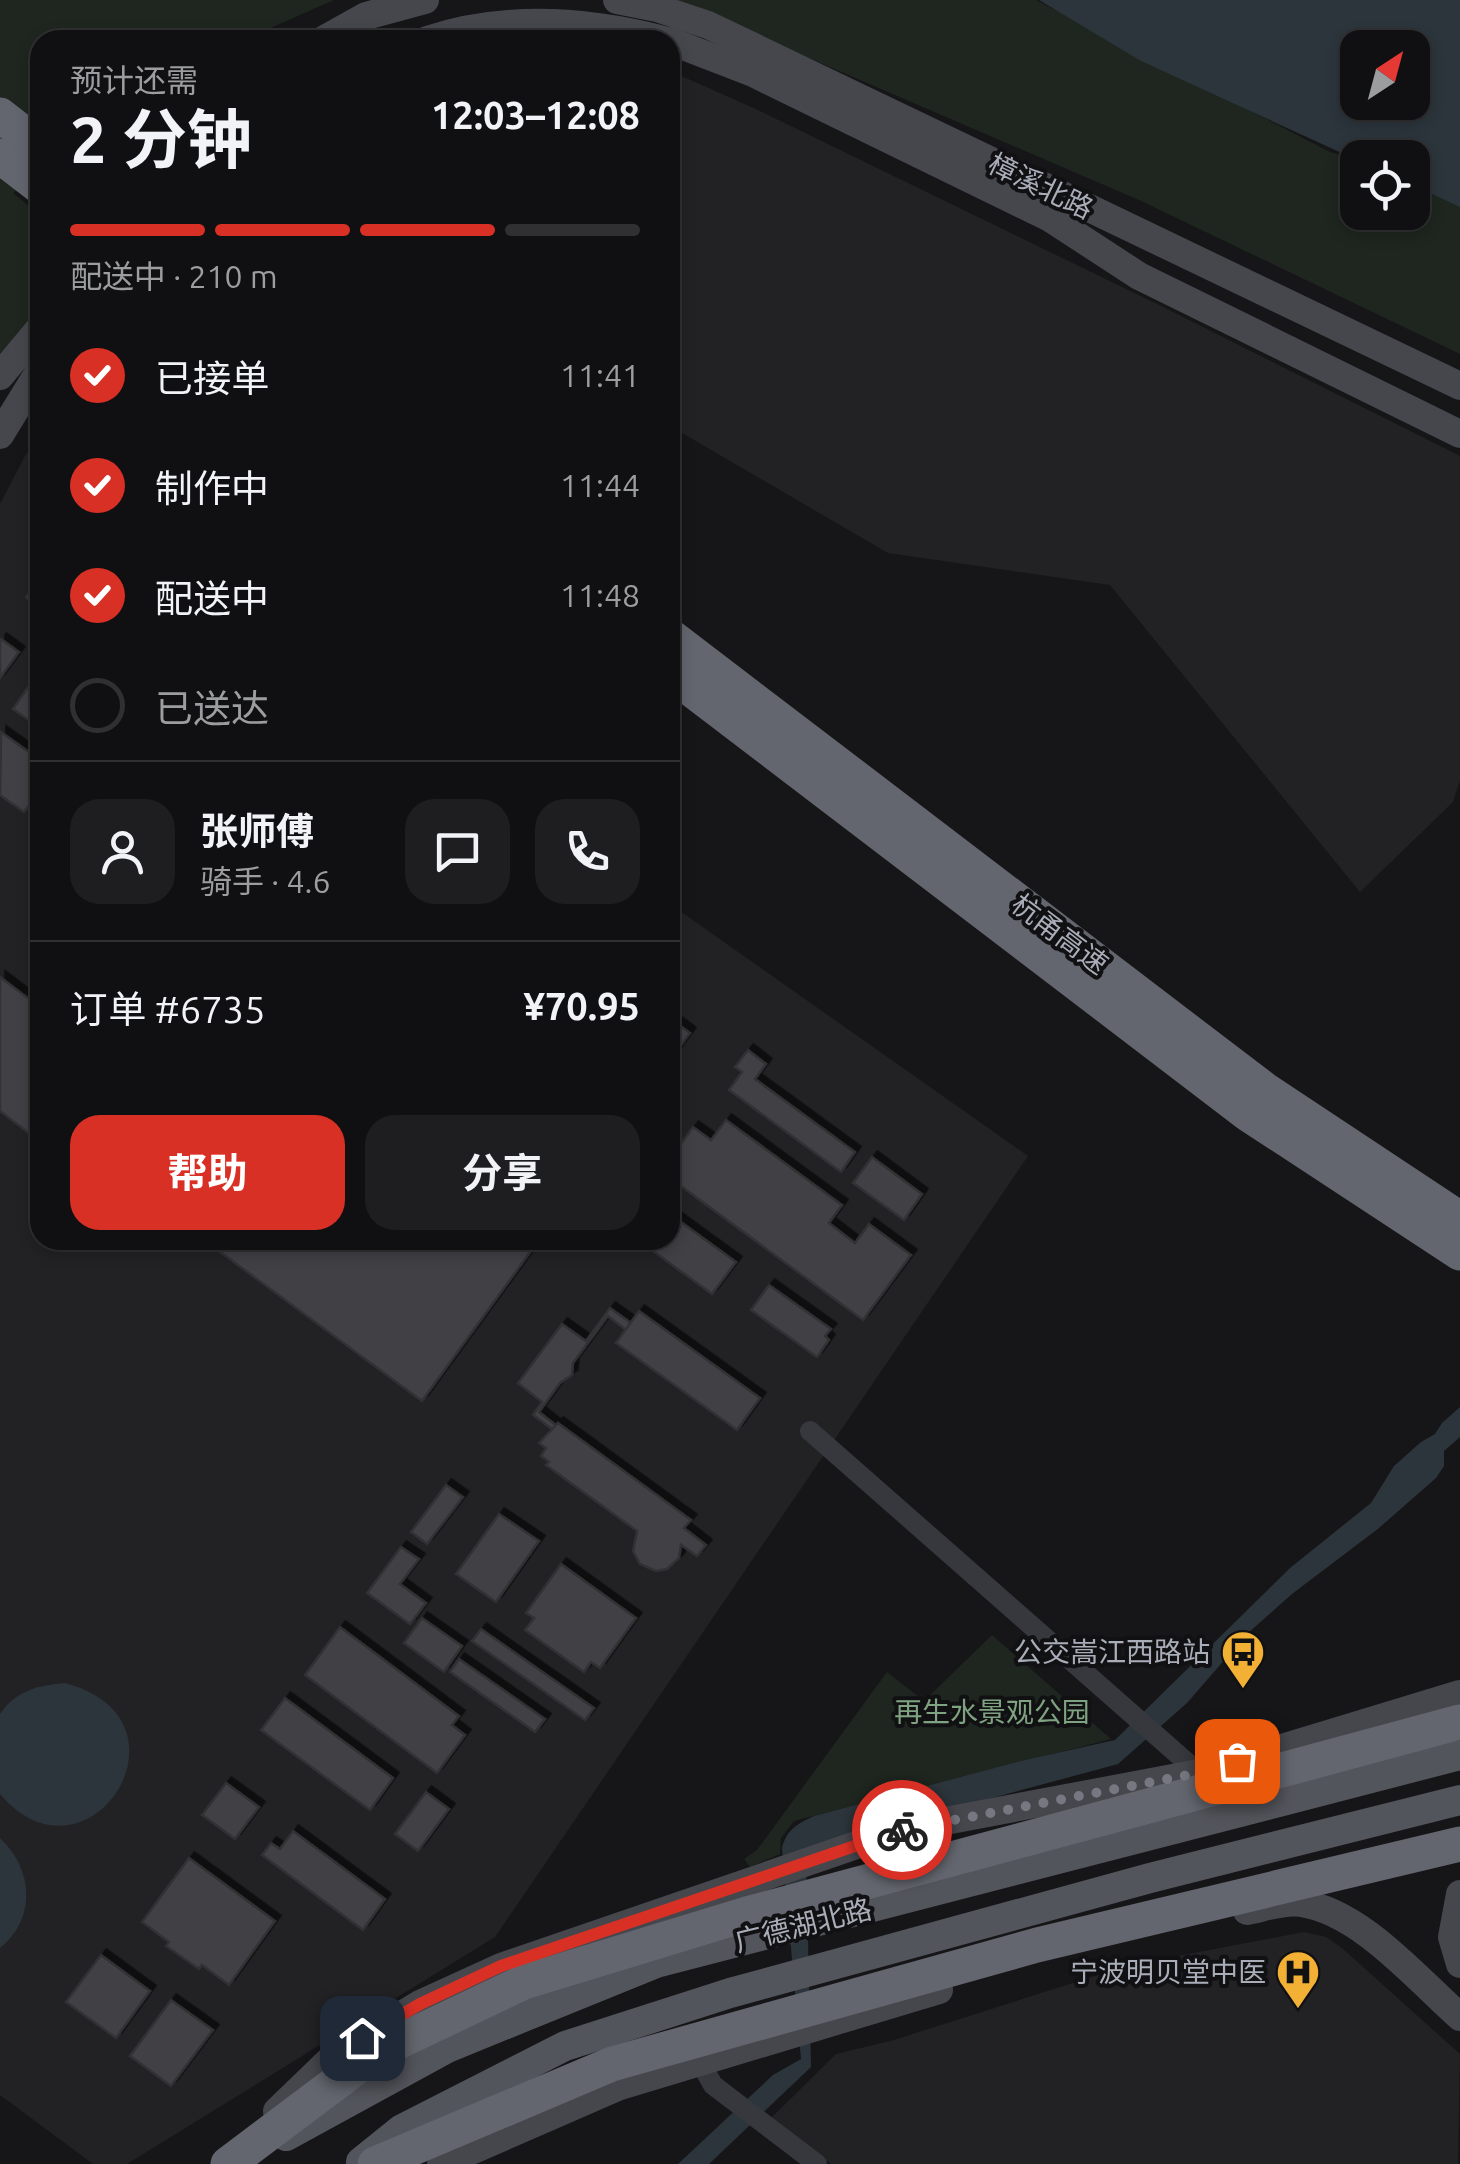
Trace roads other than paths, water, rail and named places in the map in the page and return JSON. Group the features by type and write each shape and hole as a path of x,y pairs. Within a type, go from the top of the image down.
{"highway":[{"path":"0,115 30,138"},
{"path":"0,156 30,179"},
{"name":"杭甬高速","path":"680,644 1264,1090 1460,1218"},
{"name":"杭甬高速","path":"680,681 1248,1114 1460,1253"},
{"path":"229,2164 377,2052 524,1982 748,1914 1460,1722"},
{"path":"375,2164 612,2064 1037,1944 1460,1844"}],"main road":[{"name":"广德湖北路","path":"229,2164 447,2048 656,1963 1460,1755"},
{"name":"广德湖北路","path":"359,2164 402,2129 565,2046 730,1994 1150,1878 1460,1800"}],"street":[{"path":"341,30 366,16 425,0"},
{"name":"樟溪北路","path":"617,0 708,25 1460,386"},
{"name":"樟溪北路","path":"475,30 546,22 613,30"},
{"name":"樟溪北路","path":"680,46 754,72 1032,209 1100,248 1139,276 1460,434"},
{"path":"0,376 30,340"},
{"path":"0,435 30,386"},
{"path":"810,1431 1199,1773"},
{"path":"229,2164 334,2056 420,2004 501,1966 902,1830 1199,1773 1460,1694"},
{"path":"1460,1894 1452,1937 1460,1964"},
{"path":"441,2164 620,2086 1141,1929 1298,1902 1335,1913 1366,1933 1460,2017"},
{"path":"700,2062 713,2085 817,2164"}],"place":[{"name":"公交嵩江西路站","path":"1243,1690"},
{"name":"宁波明贝堂中医","path":"1298,2010"}],"park label":[{"name":"再生水景观公园","path":"992,1712"}]}
